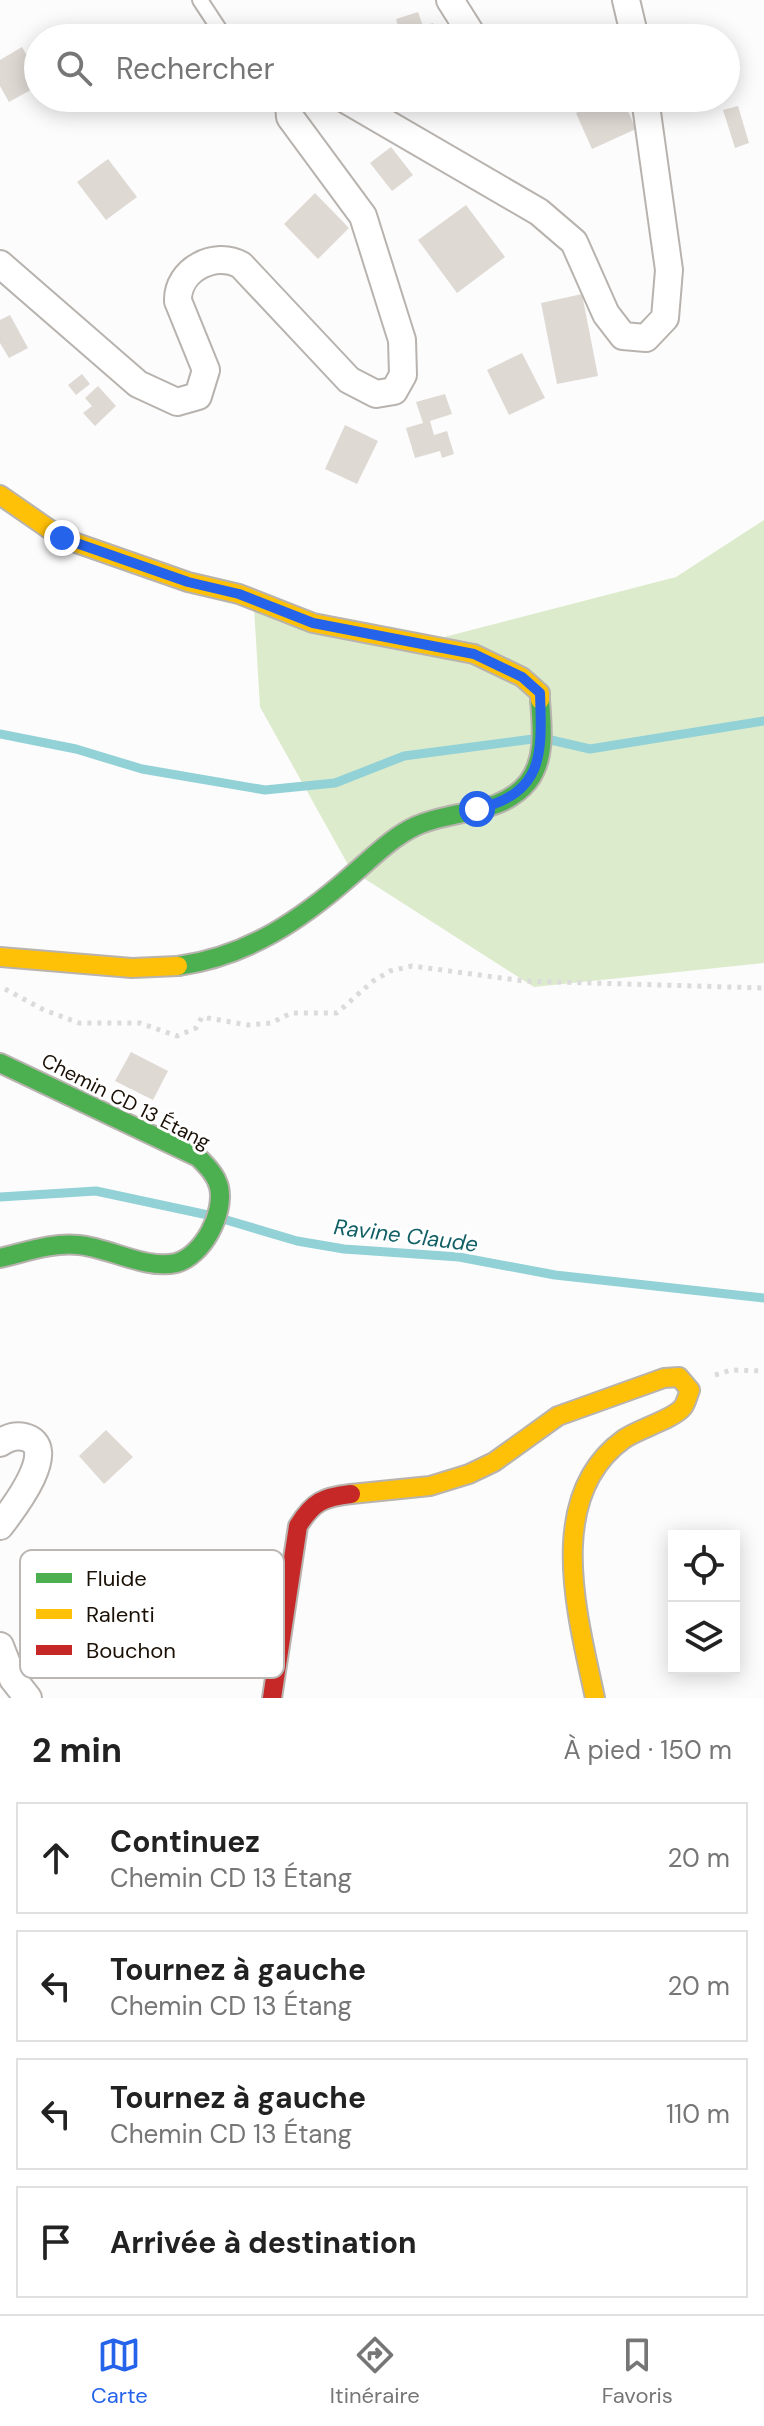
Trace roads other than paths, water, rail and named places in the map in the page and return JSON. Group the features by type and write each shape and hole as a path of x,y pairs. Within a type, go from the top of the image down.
{"main road":[{"path":"0,495 62,538 188,582 239,594 313,623 474,654 522,677 540,693 541,724 538,762 531,780 507,800 433,818 404,831 315,908 279,935 244,952 182,966 141,969 4,956"},
{"name":"Chemin CD 13 Étang","path":"0,1063 198,1157 214,1171 221,1189 220,1204 207,1241 177,1265 152,1264 77,1245 0,1258"},
{"path":"284,1619 298,1526 309,1508 323,1497 443,1482 494,1462 558,1416 664,1378 679,1377 688,1384 689,1400 683,1408 630,1434 612,1448 584,1485 577,1514 574,1562 577,1601 595,1698"},
{"path":"272,1698 275,1678"}],"street":[{"path":"450,0 465,24"},
{"path":"626,0 632,24"},
{"path":"0,264 138,384 177,402 198,396 206,370 178,301 179,289 193,270 223,259 241,265 349,380 376,394 394,391 403,375 402,340 363,216 290,117 290,112"},
{"path":"367,112 539,212 574,242 606,314 623,336 646,338 665,318 669,270 647,112"},
{"path":"0,1443 19,1436 33,1440 38,1448 38,1462 0,1526"},
{"path":"0,1646 13,1679 28,1698"}],"lane":[{"path":"200,0 216,24"}],"waterway":[{"path":"551,740 590,749 764,721"},
{"path":"0,734 76,749 142,769 265,790 335,783 404,756 533,739"},
{"name":"Ravine Claude","path":"0,1197 96,1191 208,1215"},
{"name":"Ravine Claude","path":"223,1219 297,1241 344,1249 459,1257 555,1275 764,1298"}]}
